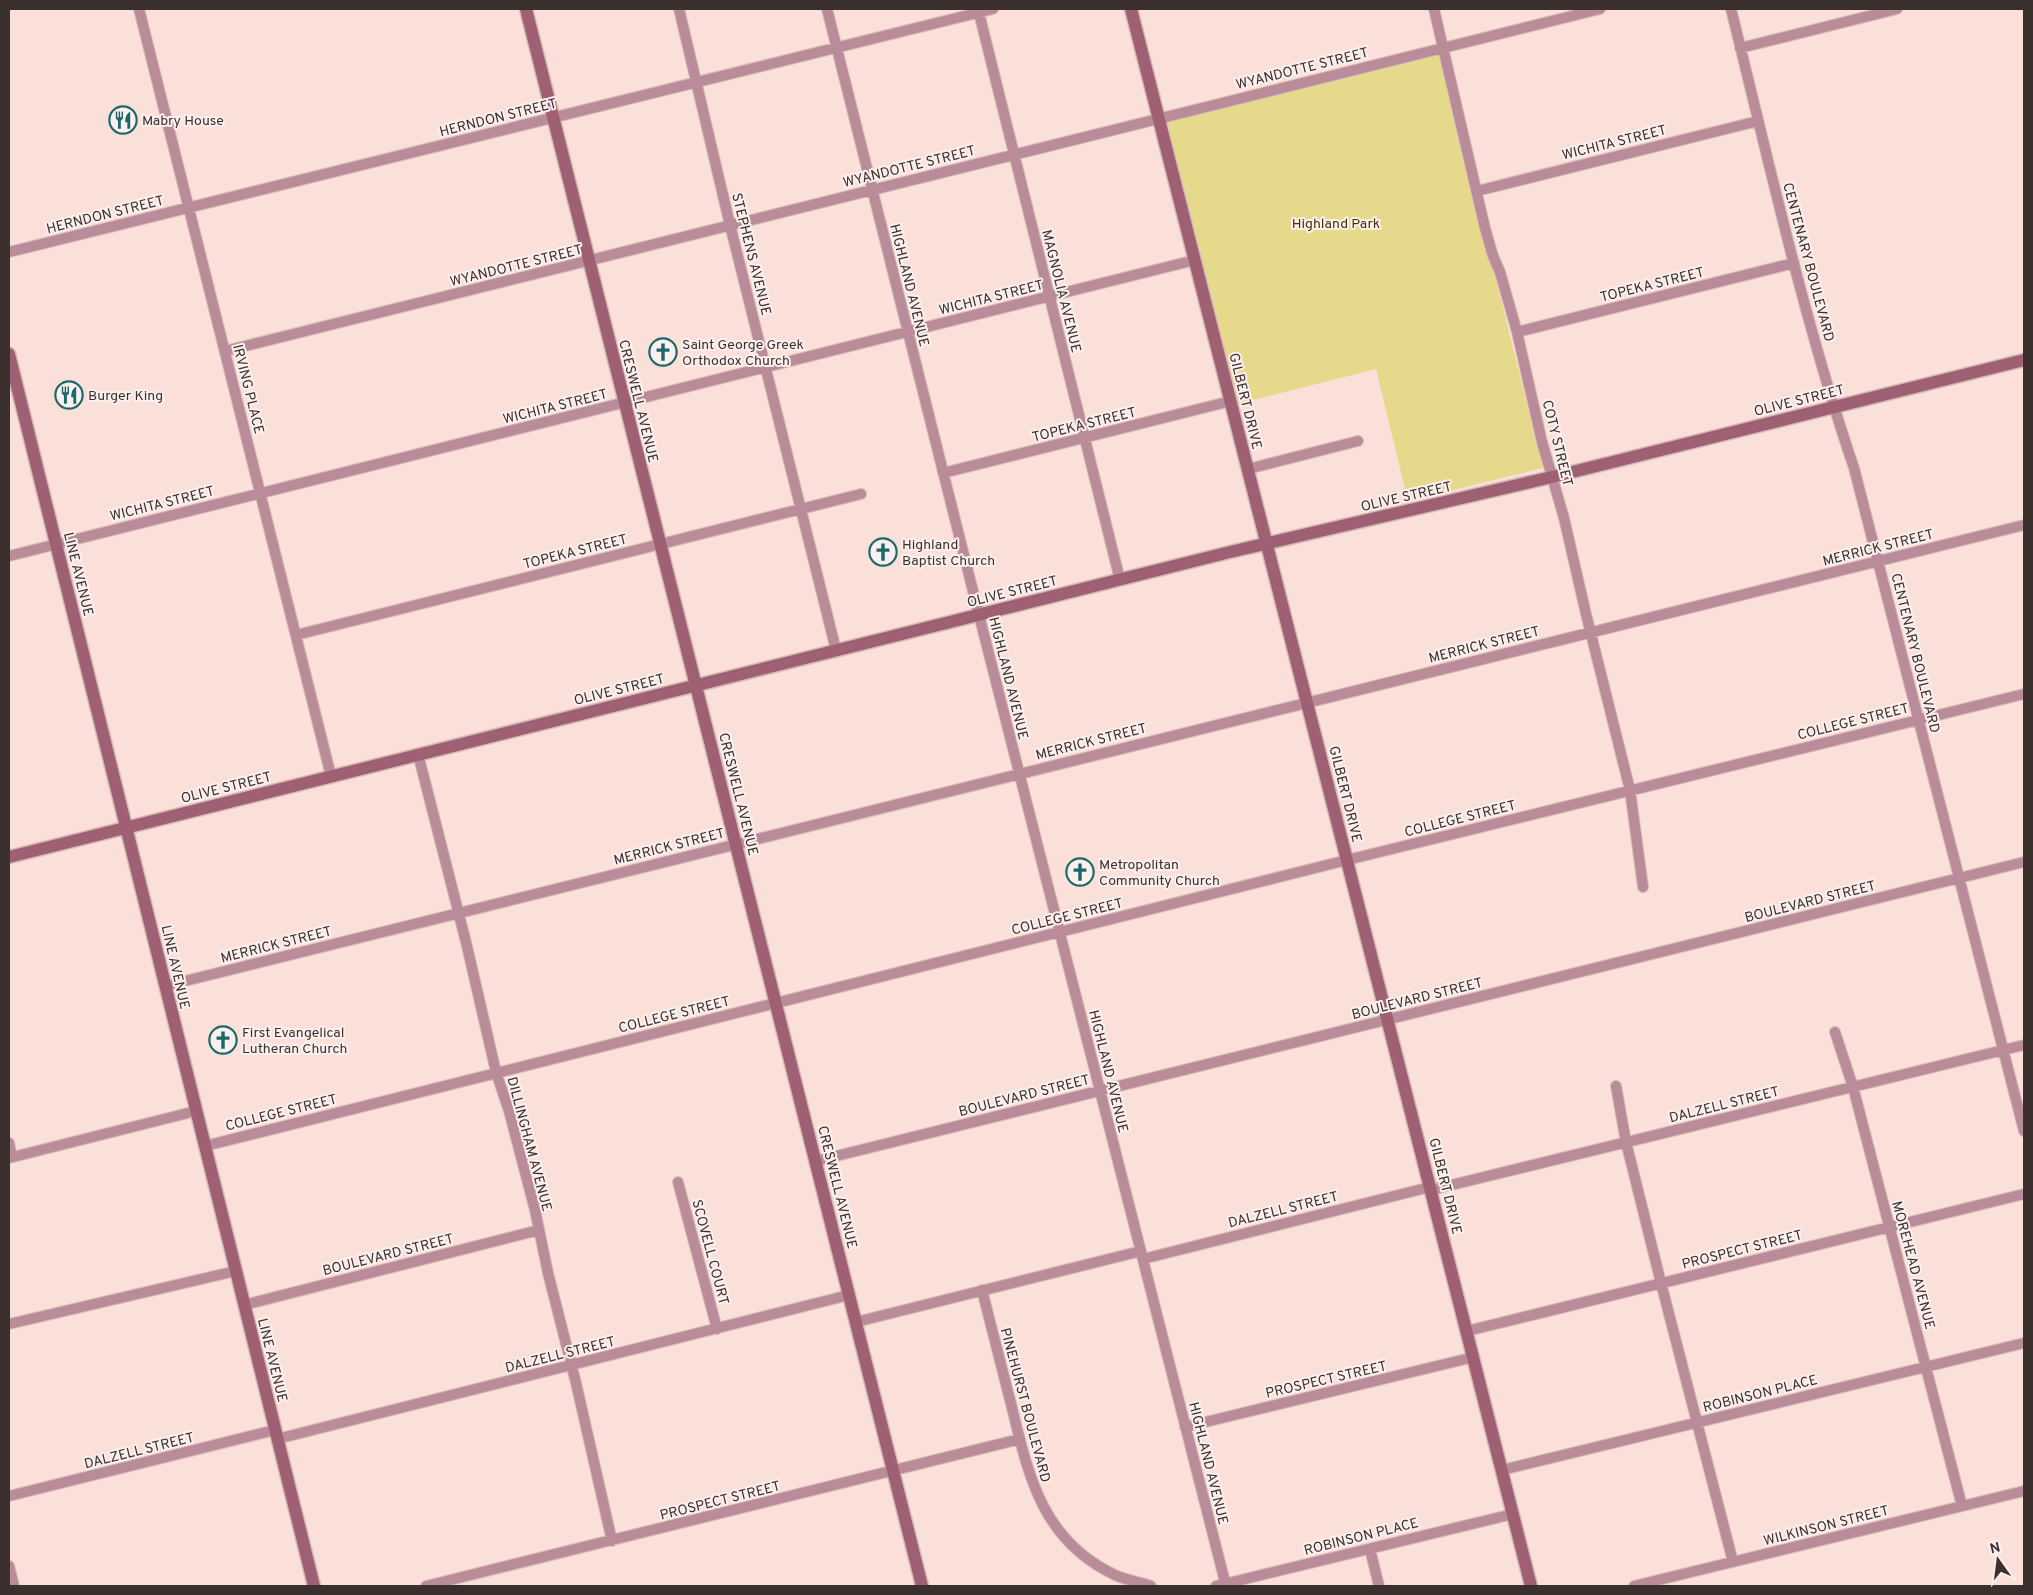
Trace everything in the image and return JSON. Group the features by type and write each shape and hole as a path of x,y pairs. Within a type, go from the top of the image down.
{"street":[{"name":"IRVING PLACE","path":"140,9 331,776"},
{"name":"CRESWELL AVENUE","path":"526,9 922,1586"},
{"name":"STEPHENS AVENUE","path":"679,9 730,225 836,650"},
{"name":"HIGHLAND AVENUE","path":"827,9 1142,1254 1223,1586"},
{"name":"HERNDON STREET","path":"9,252 697,83 978,11 994,9"},
{"name":"GILBERT DRIVE","path":"1131,9 1531,1586"},
{"name":"COTY STREET","path":"1434,9 1493,256 1500,272 1517,332 1542,442 1630,790 1643,887"},
{"name":"WYANDOTTE STREET","path":"225,351 1600,9"},
{"name":"CENTENARY BOULEVARD","path":"1731,9 1794,263 1833,408 1854,468 2024,1131"},
{"path":"1740,48 1897,9"},
{"name":"MAGNOLIA AVENUE","path":"978,11 1120,580"},
{"name":"WICHITA STREET","path":"1477,191 1758,121"},
{"name":"WICHITA STREET","path":"9,556 1194,260"},
{"name":"TOPEKA STREET","path":"1517,332 1794,263"},
{"name":"LINE AVENUE","path":"9,354 314,1586"},
{"name":"OLIVE STREET","path":"9,856 1120,580 1552,477 2024,360"},
{"name":"TOPEKA STREET","path":"943,473 1230,402"},
{"path":"1248,469 1358,441"},
{"name":"TOPEKA STREET","path":"296,635 862,494"},
{"name":"MERRICK STREET","path":"165,986 2024,525"},
{"name":"COLLEGE STREET","path":"205,1146 1347,860 2024,694"},
{"name":"DILLINGHAM AVENUE","path":"418,754 496,1072 509,1111 539,1230 612,1541"},
{"name":"BOULEVARD STREET","path":"816,1161 2024,862"},
{"name":"MOREHEAD AVENUE","path":"1835,1032 1853,1087 1962,1506"},
{"name":"DALZELL STREET","path":"856,1322 982,1290 1431,1189 2024,1045"},
{"path":"1616,1086 1626,1142 1733,1562"},
{"path":"9,1143 10,1157 196,1111"},
{"name":"SCOVELL COURT","path":"678,1182 717,1329"},
{"name":"PROSPECT STREET","path":"1467,1331 2024,1194"},
{"name":"BOULEVARD STREET","path":"244,1305 539,1230"},
{"path":"9,1324 236,1271"},
{"name":"PINEHURST BOULEVARD","path":"982,1290 1032,1484 1050,1520 1065,1538 1083,1554 1116,1575 1151,1586"},
{"name":"DALZELL STREET","path":"9,1496 571,1365 849,1295"},
{"name":"ROBINSON PLACE","path":"1502,1470 2024,1343"},
{"name":"PROSPECT STREET","path":"1185,1427 1474,1357"},
{"name":"PROSPECT STREET","path":"426,1586 1020,1439"},
{"name":"WILKINSON STREET","path":"1634,1586 2024,1491"},
{"name":"ROBINSON PLACE","path":"1223,1586 1513,1514"},
{"path":"1370,1548 1379,1586"},
{"path":"9,1566 14,1586"},
{"path":"1116,1575 1119,1586"}],"green space":[{"name":"Highland Park","path":"1441,51 1543,468 1408,501 1376,369 1237,404 1165,120"}],"place":[{"name":"Mabry House","path":"123,120"},
{"name":"Saint George Greek Orthodox Church","path":"663,352"},
{"name":"Burger King","path":"69,395"},
{"name":"Highland Baptist Church","path":"883,552"},
{"name":"Metropolitan Community Church","path":"1080,872"},
{"name":"First Evangelical Lutheran Church","path":"223,1040"}]}
